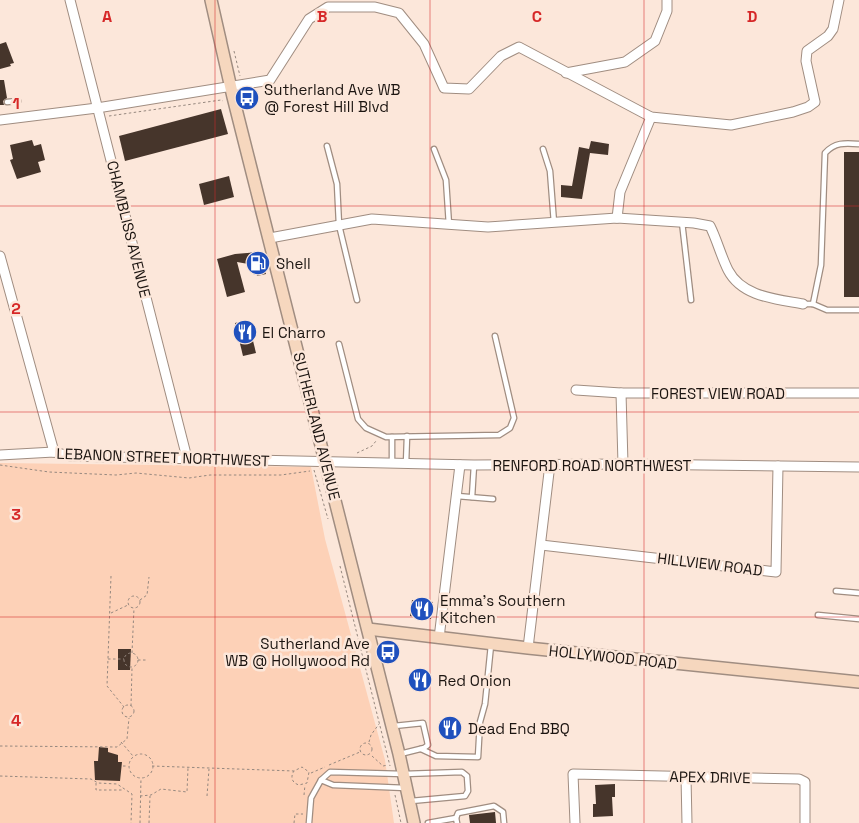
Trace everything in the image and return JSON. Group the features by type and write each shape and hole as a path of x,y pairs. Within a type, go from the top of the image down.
{"street":[{"name":"CHAMBLISS AVENUE","path":"70,0 187,458"},
{"name":"SUTHERLAND AVENUE","path":"210,0 230,86 408,788 414,823"},
{"path":"566,74 625,62 656,41 667,11 667,0"},
{"path":"0,120 99,112 270,80 309,19 328,7 375,7 399,13 424,44 444,88 469,89 501,56 520,47 566,74 650,117 731,125 793,112 808,107 815,102 806,61 808,51 828,36 833,29 839,0"},
{"path":"618,218 620,192 650,117"},
{"path":"270,238 372,219 488,227 618,218 694,223 710,226 729,271 743,289 770,298 803,304"},
{"path":"0,256 54,452"},
{"name":"FOREST VIEW ROAD","path":"576,390 621,392 859,393"},
{"path":"621,392 623,464"},
{"name":"LEBANON STREET NORTHWEST","path":"0,456 54,452 70,456 326,462"},
{"name":"RENFORD ROAD NORTHWEST","path":"326,462 460,465 623,464 859,467"},
{"path":"528,648 550,464"},
{"path":"438,638 460,465"},
{"name":"HILLVIEW ROAD","path":"541,545 776,572 778,466"},
{"name":"HOLLYWOOD ROAD","path":"368,629 528,648 859,682"},
{"name":"APEX DRIVE","path":"575,823 573,774 799,779 805,782 805,823"},
{"path":"686,777 687,823"}],"lane":[{"path":"7,102 18,100"},
{"path":"813,304 821,265 825,153 831,146 843,143 859,144"},
{"path":"327,146 337,184 339,225 358,300"},
{"path":"434,149 446,180 449,224"},
{"path":"544,149 550,171 554,222"},
{"path":"682,222 691,300"},
{"path":"803,304 813,304 827,310 859,310"},
{"path":"339,344 358,419 366,428 379,435 392,437 499,436 510,428 514,418 513,406 495,336"},
{"path":"406,464 407,436"},
{"path":"392,437 392,464"},
{"path":"472,497 474,465"},
{"path":"457,496 493,499"},
{"path":"836,591 859,593"},
{"path":"818,615 859,619"},
{"path":"421,749 436,756 478,757 480,722 485,704 491,644"},
{"path":"392,726 423,724 428,745 421,749 399,754"},
{"path":"309,823 311,798 321,780 330,772 404,774 462,772 467,776 468,791 465,796 410,801"},
{"path":"321,780 333,785 408,788"},
{"path":"428,823 456,820 458,813 494,806 503,812 504,823"}],"path":[{"path":"99,112 221,100"},
{"path":"352,455 372,446 379,435"},
{"path":"0,465 24,470 49,472 116,475 136,473 189,478 210,475 281,475 314,470"},
{"path":"111,576 107,686 124,707 123,715 128,718"},
{"path":"132,653 134,608 138,606 139,600 147,595 149,577"},
{"path":"128,605 129,599 132,597 139,600"},
{"path":"110,614 128,605"},
{"path":"128,605 134,608"},
{"path":"124,659 127,654 132,653"},
{"path":"132,653 137,656 138,660"},
{"path":"108,659 124,659"},
{"path":"124,659 126,664 132,667"},
{"path":"138,660 148,660"},
{"path":"132,667 136,665 138,660"},
{"path":"0,746 93,748 99,745 117,747 127,739 128,718 134,713 131,706 132,667"},
{"path":"124,707 131,706"},
{"path":"360,752 365,756 370,754 373,749 369,743 371,734 380,724"},
{"path":"121,742 134,756"},
{"path":"360,752 362,745 369,743"},
{"path":"310,774 360,752"},
{"path":"144,754 150,759 152,766 149,774 141,777 132,773 129,766 134,756 144,754"},
{"path":"370,754 383,766 389,764"},
{"path":"123,766 129,766"},
{"path":"152,766 294,771 302,767 310,774"},
{"path":"140,796 150,795 160,790 187,792 188,768"},
{"path":"207,796 209,768"},
{"path":"294,771 292,776 294,782 299,785 309,781 310,774"},
{"path":"0,776 91,779 96,782 117,784 132,794 131,823"},
{"path":"140,823 141,777"},
{"path":"96,782 96,790 124,790"},
{"path":"304,800 305,784"},
{"path":"150,795 150,823"},
{"path":"294,823 296,814 303,815 303,807"}],"shaded area":[{"path":"0,463 311,467 325,539 385,760 394,823 0,823"}],"building":[{"path":"6,42 14,63 10,64 11,66 0,69 0,44"},
{"path":"0,80 4,80 7,98 3,101 4,105 0,105"},
{"path":"221,109 228,134 125,161 119,136"},
{"path":"32,140 34,146 41,144 45,160 38,162 41,172 17,179 10,160 13,159 10,145"},
{"path":"591,141 609,144 608,155 590,153 582,199 561,197 561,185 572,186 579,147 589,149"},
{"path":"844,152 859,152 859,297 844,297"},
{"path":"229,176 234,197 204,205 199,184"},
{"path":"260,252 266,274 257,276 254,265 237,262 245,292 227,297 217,259 235,254"},
{"name":"El Charro","path":"248,320 256,353 243,356 235,323"},
{"name":"Emma's Southern Kitchen","path":"412,600 433,602 431,619 410,616"},
{"path":"118,649 131,649 130,670 118,670"},
{"path":"99,747 108,748 108,752 118,755 118,762 122,762 120,781 95,780 94,761 98,761"},
{"path":"615,784 615,797 612,797 613,816 593,817 593,804 596,804 595,785"},
{"path":"495,812 496,823 470,823 469,815"}],"place":[{"name":"Sutherland Ave WB @ Forest Hill Blvd","path":"247,98"},
{"name":"Shell","path":"258,263"},
{"name":"El Charro","path":"245,332"},
{"name":"Emma's Southern Kitchen","path":"422,609"},
{"name":"Sutherland Ave WB @ Hollywood Rd","path":"388,652"},
{"name":"Red Onion","path":"420,680"},
{"name":"Dead End BBQ","path":"450,728"}]}
